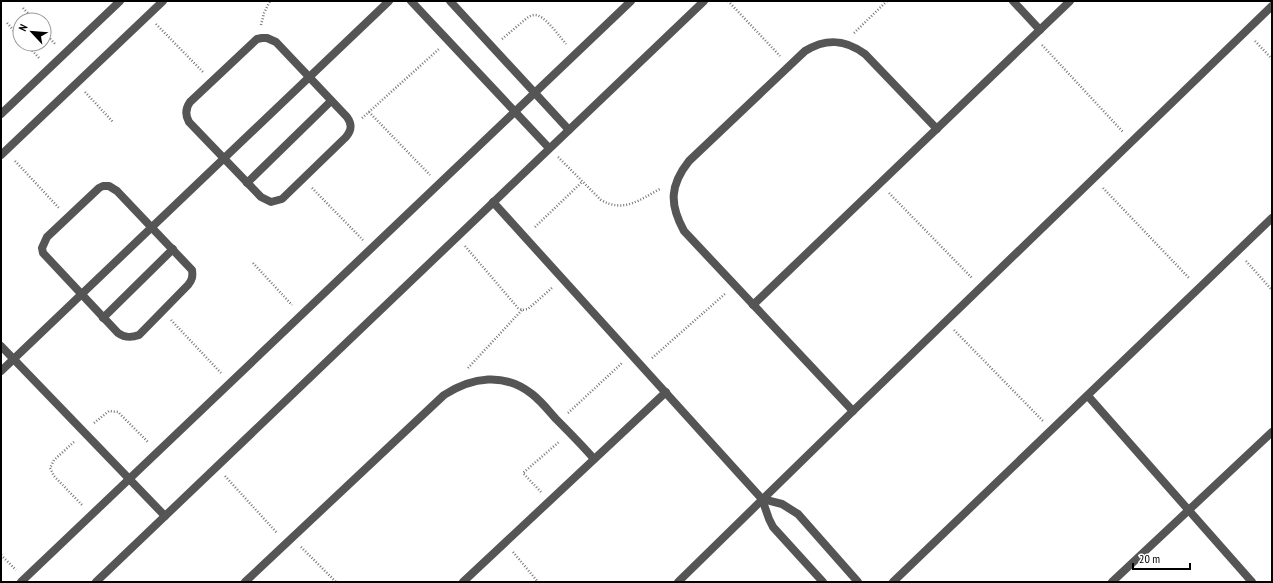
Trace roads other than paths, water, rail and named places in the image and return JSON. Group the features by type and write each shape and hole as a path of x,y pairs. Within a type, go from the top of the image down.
{"street":[{"path":"1,114 120,1"},
{"path":"3,153 163,1"},
{"path":"1,371 389,1"},
{"path":"411,1 549,148"},
{"path":"450,1 569,130"},
{"path":"23,581 631,1"},
{"path":"96,582 704,1"},
{"path":"1013,1 1040,30"},
{"path":"753,305 1070,1"},
{"path":"678,582 1132,140 1272,6"},
{"path":"267,38 276,42 309,77 347,117 351,127 350,133 282,199 277,201 266,200 247,183 189,122 186,118 185,112 187,106 257,39 267,38"},
{"path":"853,411 684,231 677,220 674,208 673,195 676,182 681,171 689,161 805,51 823,42 833,41 851,45 865,54 937,128"},
{"path":"247,183 331,101"},
{"path":"109,186 118,191 152,227 189,266 192,270 193,276 188,285 139,335 128,338 122,336 81,295 46,258 42,248 47,237 98,188 109,186"},
{"path":"493,202 762,499 773,527 823,582"},
{"path":"893,582 1052,431 1272,218"},
{"path":"103,318 173,248"},
{"path":"1,346 165,516"},
{"path":"245,582 444,395 468,382 481,379 495,379 521,387 532,394 570,432 594,459"},
{"path":"463,582 666,392"},
{"path":"1088,396 1252,582"},
{"path":"1112,582 1272,432"},
{"path":"762,499 782,504 798,514 858,582"}]}
